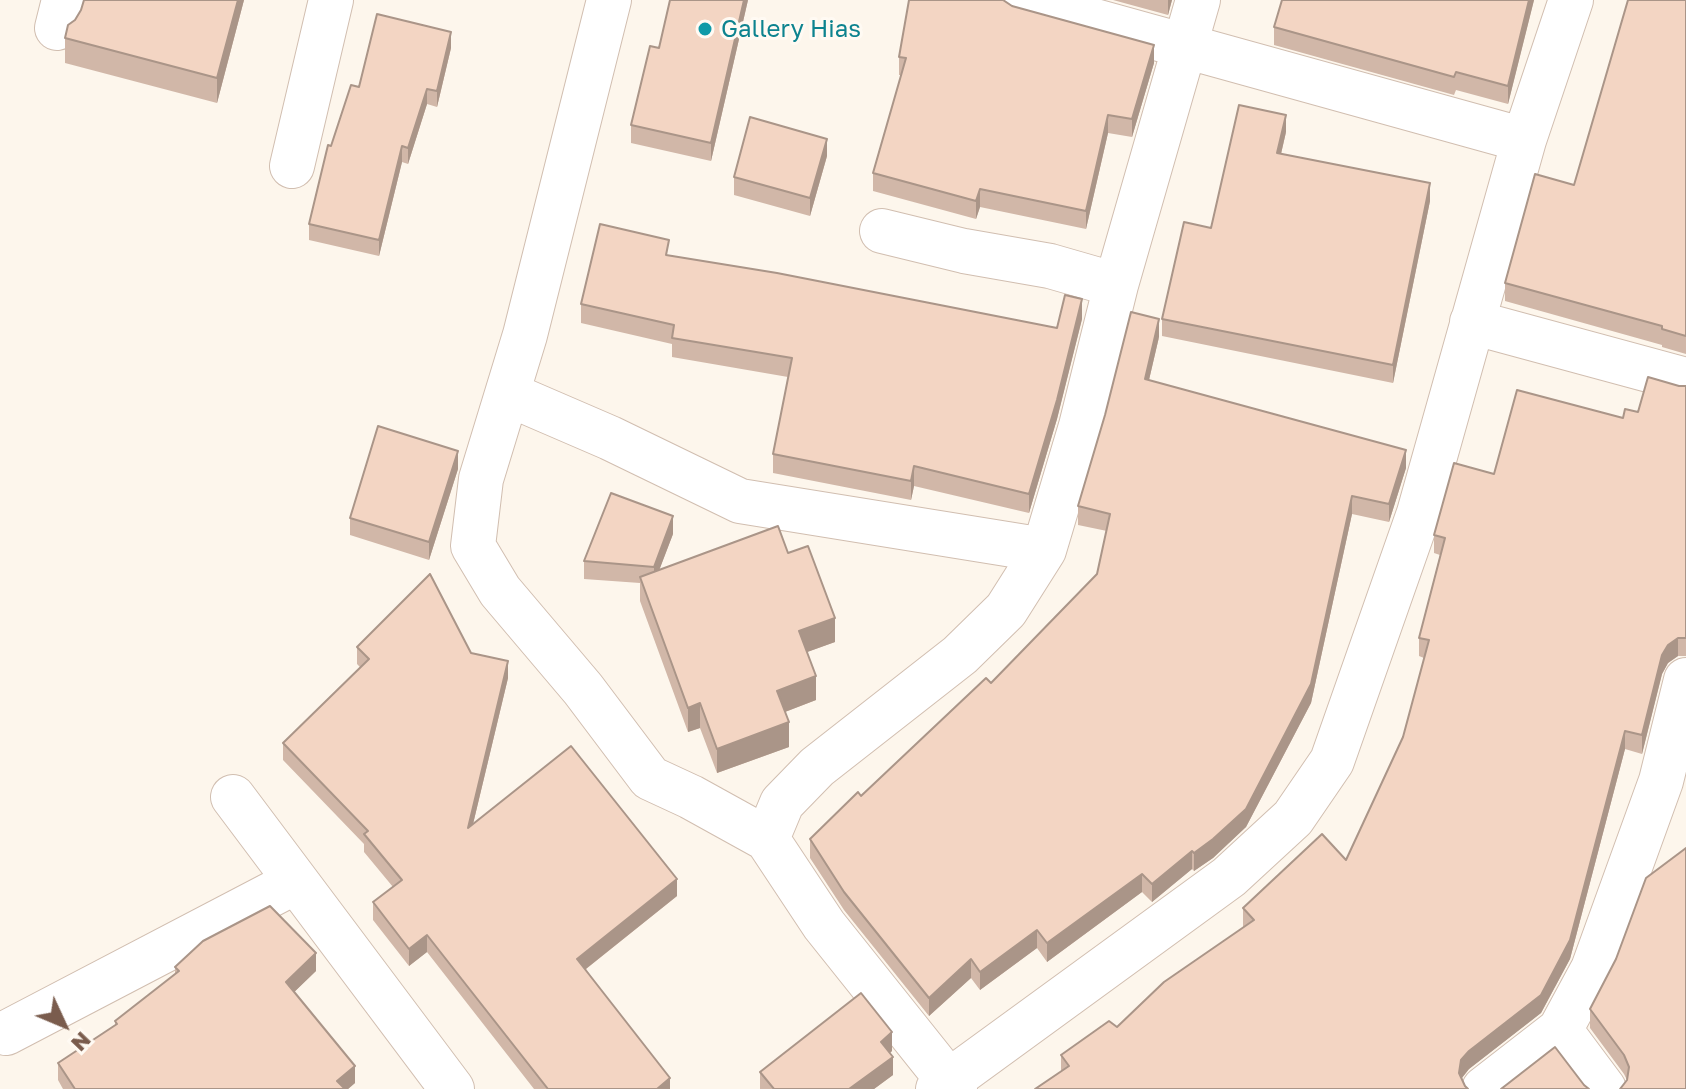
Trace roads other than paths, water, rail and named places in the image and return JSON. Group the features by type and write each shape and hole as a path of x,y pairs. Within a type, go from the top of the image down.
{"street":[{"path":"292,166 331,0"},
{"path":"609,0 508,394 481,479 473,546 500,591 583,689 650,778 767,839 824,925 947,1086 1229,877 1293,818 1332,761 1419,513 1524,140 1571,0"},
{"path":"1019,0 1524,140"},
{"path":"767,839 782,803 817,767 960,655 1006,610 1044,550 1198,0"},
{"path":"882,231 964,251 1050,266 1116,285"},
{"path":"1472,322 1686,380"},
{"path":"508,394 610,438 740,501 1044,550"},
{"path":"1484,1089 1560,1030 1593,969 1674,796 1686,680"},
{"path":"233,797 448,1088"},
{"path":"6,1033 295,882"},
{"path":"1560,1030 1604,1089"}],"place":[{"name":"Gallery Hias","path":"705,29"}]}
